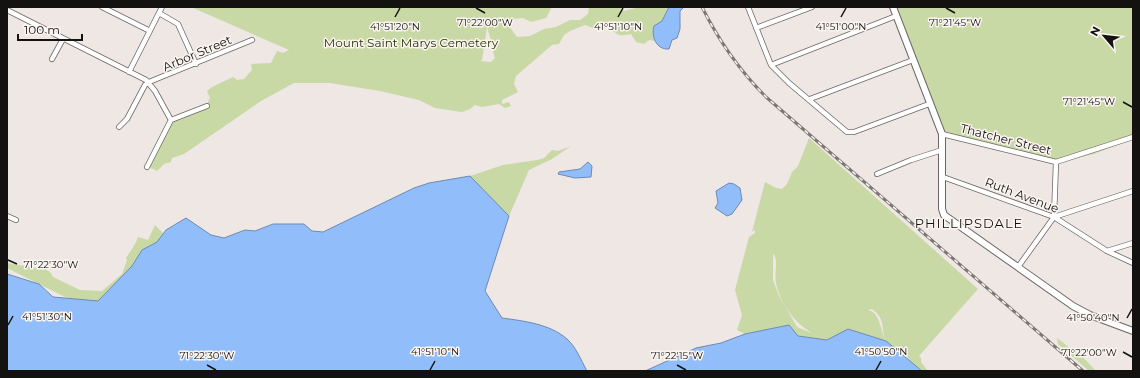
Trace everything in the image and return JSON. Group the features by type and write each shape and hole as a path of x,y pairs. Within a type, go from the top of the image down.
{"main road":[{"path":"893,7 929,104 942,134 942,209 944,215 1080,310 1133,331"}],"street":[{"path":"102,7 150,31"},
{"path":"129,72 162,7"},
{"path":"748,7 771,65 842,128 851,133 929,104"},
{"path":"756,28 812,7"},
{"path":"7,10 149,82 171,120"},
{"path":"159,14 178,24 196,64"},
{"path":"771,65 896,16"},
{"path":"52,59 63,39"},
{"name":"Arbor Street","path":"149,82 252,40"},
{"path":"810,99 913,60"},
{"path":"119,127 127,119 145,85 149,82"},
{"path":"147,167 171,120 207,106"},
{"name":"Thatcher Street","path":"942,134 1056,162 1133,137"},
{"path":"877,174 911,160 942,150"},
{"path":"1018,267 1054,216 1056,162"},
{"name":"Ruth Avenue","path":"943,177 1054,216 1107,251 1133,263"},
{"path":"1054,216 1133,191"},
{"path":"7,216 16,220"},
{"path":"1107,251 1133,244"}],"green space":[{"name":"Mount Saint Marys Cemetery","path":"191,7 552,7 546,18 531,22 523,18 513,19 509,26 517,37 530,36 544,29 556,27 570,20 580,20 588,14 589,7 620,7 624,11 640,7 669,7 662,21 653,28 655,41 649,40 644,44 636,42 631,34 618,35 608,27 598,30 585,25 570,31 564,35 559,44 552,45 516,76 514,84 518,92 502,100 502,104 509,102 511,106 505,108 499,104 482,107 475,105 462,112 435,108 419,100 380,91 330,83 294,83 261,101 184,154 172,158 171,162 164,164 157,171 149,167 172,121 206,106 210,98 207,91 233,77 237,80 244,79 252,70 251,64 271,63 277,51 283,53 289,50","holes":["487,27 491,40 494,43 493,52 495,58 491,62 480,61 482,60"]},
{"path":"896,7 1133,7 1133,139 1094,154 1057,163 943,135"},
{"path":"809,138 978,289 919,356 921,358 921,362 928,371 920,368 898,349 888,343 885,338 882,322 877,313 872,309 868,310 878,318 886,341 848,329 827,340 797,336 789,325 745,334 737,330 742,315 735,290 749,237 755,233 755,230 752,232 765,182 776,188 782,189 787,184 792,172 798,166","holes":["773,254 775,256 776,283 781,299 795,319 814,334 797,327 779,296 773,280"]},
{"path":"571,146 552,159 529,170 509,216 470,176 503,165 544,158 552,150 558,151"},
{"path":"155,225 166,236 109,301 100,299 98,304 65,297 7,268 7,263 37,268 42,266 51,273 53,277 80,290 102,291 122,274 127,260 126,258 138,237 148,240"},
{"path":"1057,338 1074,351 1075,349 1096,371 1089,371 1058,344"}],"water":[{"path":"669,7 684,7 680,11 680,29 677,38 672,40 669,49 664,49 656,42 653,30 654,26 662,21"},
{"path":"588,162 592,166 591,177 575,178 558,174 559,172 580,169"},
{"path":"470,176 509,216 485,291 502,318 536,324 553,330 567,339 576,350 587,371 7,371 7,274 39,284 53,297 98,301 132,266 142,250 157,242 166,230 186,218 211,235 224,238 245,230 255,231 273,224 304,224 312,231 323,232 414,188 429,183"},
{"path":"729,183 740,188 742,200 732,214 727,216 715,208 718,203 716,191"},
{"path":"789,325 798,336 827,340 848,329 886,341 922,371 645,371 696,348 721,343 745,334"}],"railway":[{"path":"702,7 715,32 730,55 766,97 1083,371"}],"district":[{"name":"PHILLIPSDALE","path":"969,223"}]}
